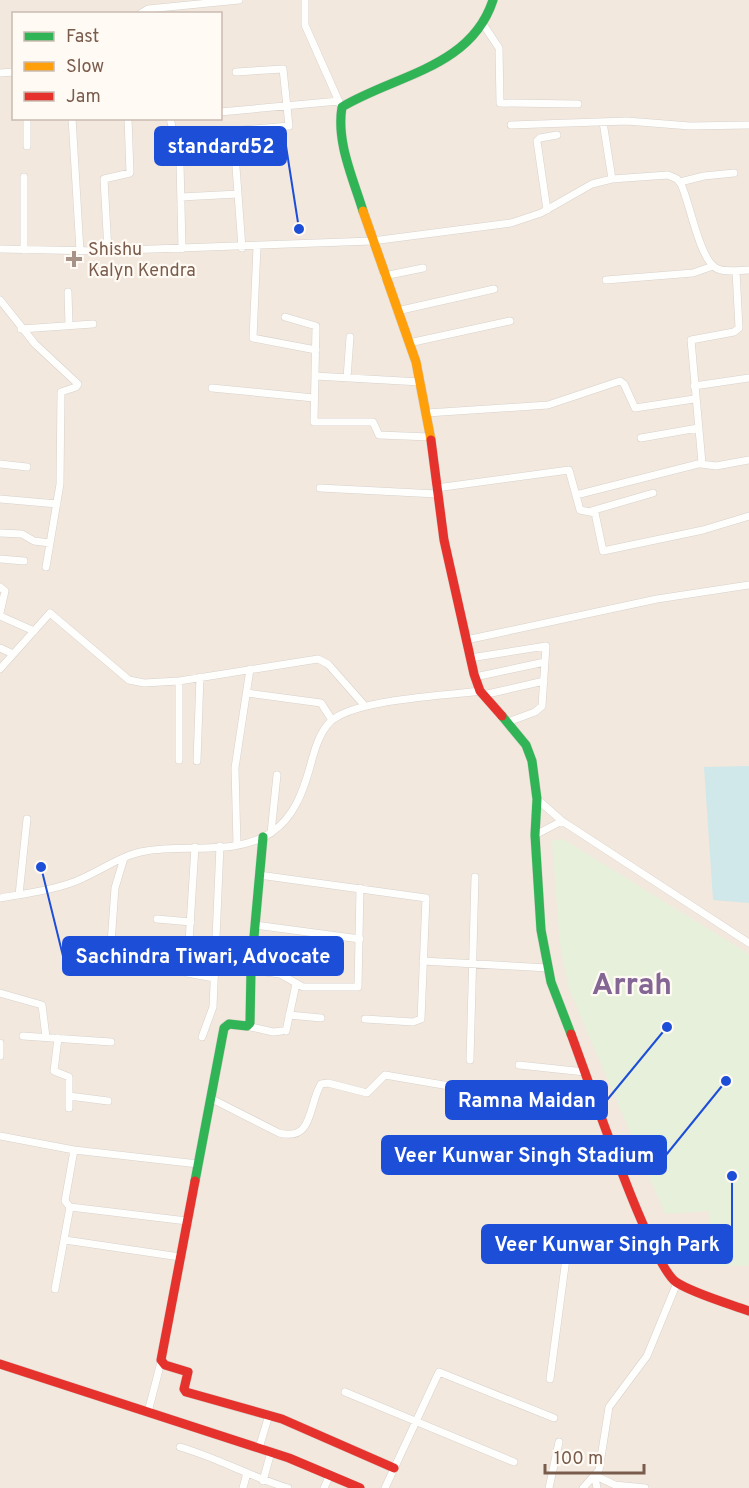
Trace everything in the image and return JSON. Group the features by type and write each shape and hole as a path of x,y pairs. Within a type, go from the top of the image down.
{"street":[{"path":"144,0 143,11 239,0"},
{"path":"305,0 305,25 340,104 343,144 372,241 409,343 420,382 427,412 444,540 475,677 482,693 526,745 532,761 537,799 535,835 541,930 548,968 585,1072 665,1271 677,1283 749,1311"},
{"path":"222,112 340,104 424,71 483,24 493,0"},
{"path":"483,24 499,48 501,103 578,104"},
{"path":"173,136 288,127 289,106 284,69 236,72"},
{"path":"27,120 27,146"},
{"path":"72,120 80,250"},
{"path":"108,251 104,178 130,174 128,120"},
{"path":"170,120 180,162 182,249"},
{"path":"511,125 635,121 690,126 749,125"},
{"path":"603,122 612,179"},
{"path":"547,210 537,141 540,138 557,135"},
{"path":"236,167 242,248"},
{"path":"680,182 704,176 734,173"},
{"path":"0,249 108,251 242,248 372,241 510,223 547,210 592,184 612,179 668,175 680,182 705,253 713,266"},
{"path":"24,177 24,250"},
{"path":"181,197 238,194"},
{"path":"257,247 253,338 316,350"},
{"path":"606,280 693,273 713,266 736,271 749,270"},
{"path":"384,276 423,268"},
{"path":"701,464 694,399 692,338 734,332 739,328 736,271"},
{"path":"397,311 495,289"},
{"path":"69,292 69,325"},
{"path":"0,300 21,329 78,384 76,387 61,392 61,458 57,504 46,567"},
{"path":"285,317 316,325 315,422 373,422 380,435 430,437"},
{"path":"409,343 510,321"},
{"path":"21,329 93,324"},
{"path":"347,378 350,337"},
{"path":"315,376 420,382"},
{"path":"694,386 749,378"},
{"path":"427,412 548,405 620,381 624,384 635,408 694,399"},
{"path":"212,388 314,398"},
{"path":"641,438 698,428"},
{"path":"576,495 644,476 701,464 716,466 749,460"},
{"path":"0,464 27,467"},
{"path":"320,488 436,491 568,470 581,511 591,511 653,493"},
{"path":"0,499 57,504"},
{"path":"591,511 595,514 603,551 703,530 749,516"},
{"path":"0,533 22,534 33,541 50,543"},
{"path":"0,559 24,561"},
{"path":"466,640 657,599 749,585"},
{"path":"0,587 5,591 0,615 34,630"},
{"path":"0,669 50,613 129,680 144,683 179,681 318,659 328,664 365,706"},
{"path":"470,658 543,644 547,647 540,709 508,722"},
{"path":"0,648 13,654"},
{"path":"475,677 545,662"},
{"path":"237,844 235,768 250,669"},
{"path":"197,761 200,677"},
{"path":"179,681 179,760"},
{"path":"0,898 71,884 124,858 146,851 237,844 267,835 291,813 303,790 319,740 332,720 344,712 365,706 482,693 544,681"},
{"path":"247,693 321,703 332,720"},
{"path":"247,1026 250,1019 251,970 259,875 277,775"},
{"path":"537,799 562,821 749,943"},
{"path":"19,895 27,819"},
{"path":"535,835 562,821"},
{"path":"202,1037 212,1012 220,846"},
{"path":"195,847 187,973 214,978"},
{"path":"123,966 113,964 110,957 115,888 124,858"},
{"path":"259,875 426,898 420,1021 365,1019"},
{"path":"470,1060 476,877"},
{"path":"251,970 280,974 306,987 358,987 360,888"},
{"path":"157,919 191,922"},
{"path":"255,925 360,939"},
{"path":"423,961 548,968"},
{"path":"148,1412 161,1362 225,1026 247,1026 273,1032 284,1031 296,984"},
{"path":"0,993 41,1004 46,1037"},
{"path":"289,1015 321,1018"},
{"path":"23,1036 111,1042"},
{"path":"58,1038 54,1071 56,1074 69,1077 69,1108"},
{"path":"0,1043 0,1056"},
{"path":"519,1065 585,1072"},
{"path":"210,1098 279,1133 291,1135 299,1133 305,1127 321,1084 328,1083 367,1093 381,1077 387,1075 601,1112"},
{"path":"69,1096 108,1101"},
{"path":"0,1136 74,1150 198,1164"},
{"path":"74,1150 65,1201 70,1207 188,1221"},
{"path":"55,1289 70,1207"},
{"path":"550,1379 569,1236 654,1248"},
{"path":"65,1240 180,1257"},
{"path":"583,1488 595,1477 603,1456 609,1407 646,1356 677,1283"},
{"path":"161,1362 188,1371 186,1392 269,1415 394,1468"},
{"path":"0,1364 271,1452 360,1488"},
{"path":"385,1488 436,1375 441,1372 554,1418"},
{"path":"345,1392 415,1423 514,1462"},
{"path":"259,1448 269,1415"},
{"path":"549,1488 559,1442"},
{"path":"180,1448 212,1457 263,1481 288,1488"},
{"path":"263,1481 271,1452"},
{"path":"243,1488 247,1473"},
{"path":"324,1488 330,1475"},
{"path":"595,1477 597,1488"},
{"path":"595,1477 615,1485 645,1488"}],"shaded area":[{"path":"0,0 749,0 749,1488 0,1488"}],"green space":[{"path":"563,839 749,954 749,1266 714,1265 709,1211 665,1214 569,989 560,945 552,841"}],"water":[{"path":"749,766 749,903 713,900 704,767"}],"traffic: fast":[{"path":"363,211 343,147 342,107 450,55 468,41 482,23 493,0"},
{"path":"502,716 526,745 532,761 537,799 535,835 541,930 551,982 571,1034"},
{"path":"195,1181 224,1028 229,1024 247,1026 250,1023 251,970 263,837"}],"traffic: slow":[{"path":"363,211 416,362 431,440"}],"traffic: jam":[{"path":"431,440 444,540 474,674 480,691 502,716"},
{"path":"571,1034 636,1207 665,1268 676,1282 683,1286 749,1311"},
{"path":"195,1181 161,1360 165,1365 188,1372 184,1389 186,1392 282,1419 394,1468"},
{"path":"0,1364 289,1458 360,1488"}],"place":[{"name":"standard52","path":"299,229"},
{"name":"Shishu Kalyn Kendra","path":"74,259"},
{"name":"Sachindra Tiwari, Advocate","path":"41,867"},
{"name":"Ramna Maidan","path":"667,1027"},
{"name":"Veer Kunwar Singh Stadium","path":"726,1081"},
{"name":"Veer Kunwar Singh Park","path":"732,1176"}],"district":[{"name":"Arrah","path":"632,984"}]}
